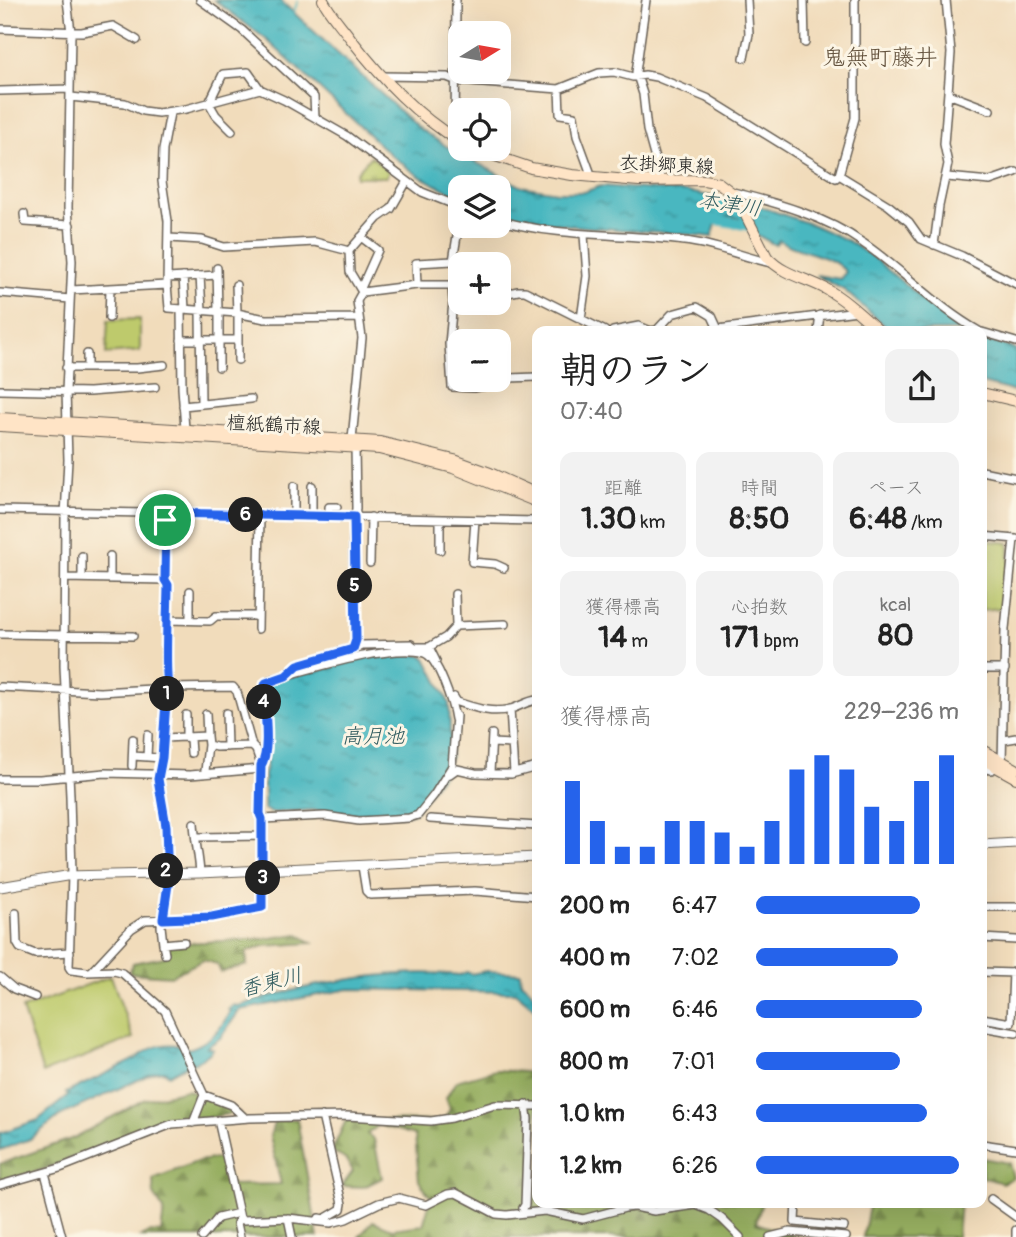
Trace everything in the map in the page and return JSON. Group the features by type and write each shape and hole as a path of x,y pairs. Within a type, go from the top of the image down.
{"main road":[{"path":"323,0 380,77 448,135"},
{"name":"衣掛郷東線","path":"510,161 531,168 592,177 661,181 704,180 719,183 734,194"},
{"path":"734,194 770,260 796,277 823,288 858,311 874,326"},
{"path":"987,394 1016,401"},
{"name":"檀紙鶴市線","path":"0,418 67,426 354,443 453,468 532,500"},
{"name":"檀紙鶴市線","path":"0,426 185,429 411,449 454,460 532,492"},
{"path":"987,754 1016,778"},
{"path":"987,760 1016,769"}],"street":[{"path":"67,0 71,32 68,208 72,261 66,368 64,636 72,875 71,970 122,973 165,1012 204,1095 193,1123"},
{"path":"200,0 242,30 314,97 315,117"},
{"path":"456,0 456,21"},
{"path":"646,0 641,23 637,77 643,94 647,130 661,181"},
{"path":"744,58 749,34 747,0"},
{"path":"804,0 805,43"},
{"path":"495,84 559,89 599,73 656,77 707,98 836,178 855,118 855,0"},
{"path":"934,245 948,164 944,144 951,53 946,0"},
{"path":"0,29 82,32 113,26 137,40"},
{"path":"209,103 223,74 248,72 260,89 347,136 407,181 448,202"},
{"path":"380,77 448,77"},
{"path":"0,91 70,93 125,103 150,113 170,113 260,89"},
{"path":"559,89 559,114 574,116 577,136 592,177"},
{"path":"948,94 990,110"},
{"path":"209,103 216,115 232,131"},
{"path":"170,113 163,150 162,181 169,238 169,308 238,313 265,319 359,318"},
{"path":"947,177 990,181 1016,172"},
{"path":"839,175 888,205 909,222 921,239 962,256 1016,284"},
{"path":"361,290 350,272 349,251 378,218 391,209 407,181"},
{"path":"734,194 814,217 839,229 862,242 944,309 972,326"},
{"path":"24,214 25,222 69,225"},
{"path":"511,223 584,235 684,240 770,260"},
{"path":"581,319 587,276 584,235"},
{"path":"353,649 356,640 354,443 362,338 357,301 378,250 361,237"},
{"path":"169,238 202,240 224,247 315,242 349,251"},
{"path":"417,285 416,263 453,261 457,238"},
{"path":"71,290 110,289 200,276 217,271 219,367"},
{"path":"200,276 201,404"},
{"path":"183,277 181,340 185,429"},
{"path":"236,285 238,360"},
{"path":"361,290 448,285"},
{"path":"110,289 110,318"},
{"path":"511,292 525,291 595,326"},
{"path":"0,293 70,299"},
{"path":"661,326 672,314 697,307 712,316 717,326"},
{"path":"740,326 858,311"},
{"path":"455,315 449,344 452,387 474,388 496,384 509,378 532,377"},
{"path":"819,326 820,315"},
{"path":"987,333 1016,342"},
{"path":"181,340 238,340"},
{"path":"86,368 87,355"},
{"path":"66,368 137,368 164,365"},
{"path":"0,390 66,391 155,387"},
{"path":"183,405 251,399"},
{"path":"987,472 1016,478"},
{"path":"294,486 294,515"},
{"path":"312,486 312,516"},
{"path":"329,516 329,507 337,507"},
{"path":"0,510 532,521"},
{"path":"165,954 163,919 168,884 166,826 160,775 168,688 166,513"},
{"path":"258,629 260,515"},
{"path":"370,563 374,545 371,517"},
{"path":"440,519 440,550"},
{"path":"475,520 472,562 495,564 504,568"},
{"path":"987,536 1015,539 1005,629 1004,740 1000,764 991,770 987,769"},
{"path":"82,556 82,577"},
{"path":"110,556 110,578"},
{"path":"65,578 165,580"},
{"path":"190,592 190,620"},
{"path":"286,676 298,665 373,644 429,647 446,637 456,626 455,594"},
{"path":"167,620 210,621 216,616 257,616"},
{"path":"456,626 505,624"},
{"path":"0,634 134,636"},
{"path":"429,647 453,702 455,719"},
{"path":"261,767 265,760 266,747 264,689 270,680 367,654 424,653 457,702 454,759 445,779 418,815 359,821 310,816 262,819"},
{"path":"987,668 1005,669"},
{"path":"0,687 100,692 233,687 237,692 252,746 257,750 261,767 262,907 212,917 145,920 131,929 91,972"},
{"path":"457,702 487,712 497,712 532,701"},
{"path":"510,709 514,773"},
{"path":"226,713 227,747"},
{"path":"205,771 208,745 206,714"},
{"path":"186,715 191,753"},
{"path":"147,757 148,734"},
{"path":"490,774 492,734"},
{"path":"164,738 207,736"},
{"path":"1004,740 1016,738"},
{"path":"132,766 133,739"},
{"path":"492,743 512,744"},
{"path":"208,745 252,746"},
{"path":"133,756 162,758"},
{"path":"0,779 105,773 190,775 261,767"},
{"path":"445,779 457,769 490,774 514,773 532,768"},
{"path":"430,819 532,826"},
{"path":"194,823 200,873"},
{"path":"199,837 229,839 262,836"},
{"path":"987,845 1016,843"},
{"path":"0,887 72,875 200,873 532,857"},
{"path":"362,866 366,891 370,895 475,891 532,896"},
{"path":"987,906 1016,908"},
{"path":"14,917 20,951 35,954 70,952"},
{"path":"987,938 1016,940"},
{"path":"163,944 184,942"},
{"path":"51,943 52,953"},
{"path":"987,972 1015,972 1011,1023 987,1019"},
{"path":"0,977 14,989 35,997"},
{"path":"987,1028 1016,1033"},
{"path":"204,1095 231,1105 245,1118"},
{"path":"523,1208 526,1205 526,1104"},
{"path":"0,1185 45,1173 172,1125 245,1118 322,1116 431,1121 452,1118 495,1105 532,1105"},
{"path":"318,1222 319,1218 324,1219 341,1209 342,1205 322,1116"},
{"path":"218,1120 239,1216 237,1223 240,1237"},
{"path":"987,1145 1016,1149"},
{"path":"45,1173 62,1237"},
{"path":"202,1237 218,1218 239,1216 340,1222 379,1203 399,1198 426,1205 456,1193 496,1214 507,1215 545,1212 583,1219 630,1208"},
{"path":"991,1199 1016,1217"},
{"path":"616,1211 619,1208"},
{"path":"640,1208 654,1211 671,1208"},
{"path":"707,1208 740,1237"},
{"path":"796,1208 795,1223 844,1227"},
{"path":"288,1218 292,1237"},
{"path":"1016,1230 1016,1237"},
{"path":"770,1237 790,1232 846,1237"}],"green space":[{"path":"371,156 389,172 386,177 356,177 357,172"},
{"path":"140,319 140,351 106,354 108,320"},
{"path":"987,541 1009,543 1009,571 1002,608 987,610"},
{"path":"298,934 312,943 264,946 246,952 247,965 221,972 217,964 203,960 171,976 129,973 133,963 165,957 165,944 264,939"},
{"path":"111,976 133,1038 43,1073 22,1009"},
{"path":"496,1070 532,1073 532,1208 760,1208 756,1223 803,1237 359,1237 373,1221 392,1229 423,1225 431,1198 419,1181 415,1135 379,1125 367,1134 374,1139 382,1178 364,1187 342,1186 353,1171 346,1160 332,1151 346,1120 443,1121 450,1109 446,1098 456,1081"},
{"path":"187,1090 238,1112 201,1119 172,1117 45,1169 0,1181 0,1164 74,1138 143,1100"},
{"path":"297,1119 318,1237 141,1237 150,1232 161,1233 164,1210 154,1195 153,1179 199,1161 220,1158 232,1185 281,1184 270,1136 275,1120"},
{"path":"987,1159 1009,1163 1013,1178 1002,1183 987,1178"},
{"path":"869,1208 959,1208 957,1237 863,1237"}],"water":[{"path":"214,0 280,0 417,127 448,147 448,161 473,161 499,175 448,175 448,191 419,176 392,156 267,40"},
{"path":"511,181 520,186 557,192 584,192 601,186 689,192 756,205 813,225 848,241 875,259 959,326 885,326 844,290 816,275 840,279 846,272 839,265 779,240 775,245 743,227 739,218 718,218 712,237 578,226 511,214"},
{"path":"987,340 1016,349 1016,392 987,384"},
{"name":"高月池","path":"419,655 426,658 449,703 451,756 444,772 414,813 361,814 310,810 271,813 264,809 264,775 268,756 268,684 276,679 319,671 367,657"},
{"path":"486,971 520,973 521,982 532,993 532,1006 515,992 349,989 240,1010 220,1038 207,1047 213,1049 204,1057 169,1075 164,1071 155,1072 61,1115 30,1139 0,1150 0,1133 38,1120 69,1095 66,1093 136,1059 154,1047 175,1045 189,1049 203,1043 222,1025 230,1011 228,1009 233,1005 323,984 392,974 471,974"}],"waterway":[{"path":"294,12 298,0"},
{"name":"本津川","path":"706,218 756,227"}],"district":[{"name":"鬼無町藤井","path":"880,57"}],"route":[{"path":"166,513 354,517 356,640 353,649 298,665 286,676 270,680 264,689 266,747 265,760 261,765 260,814 262,907 212,917 163,919 168,884 166,826 158,779 161,772 169,688 166,681 168,585 165,580 165,520 166,513"}],"water label":[{"name":"香東川","path":"271,982"}]}
